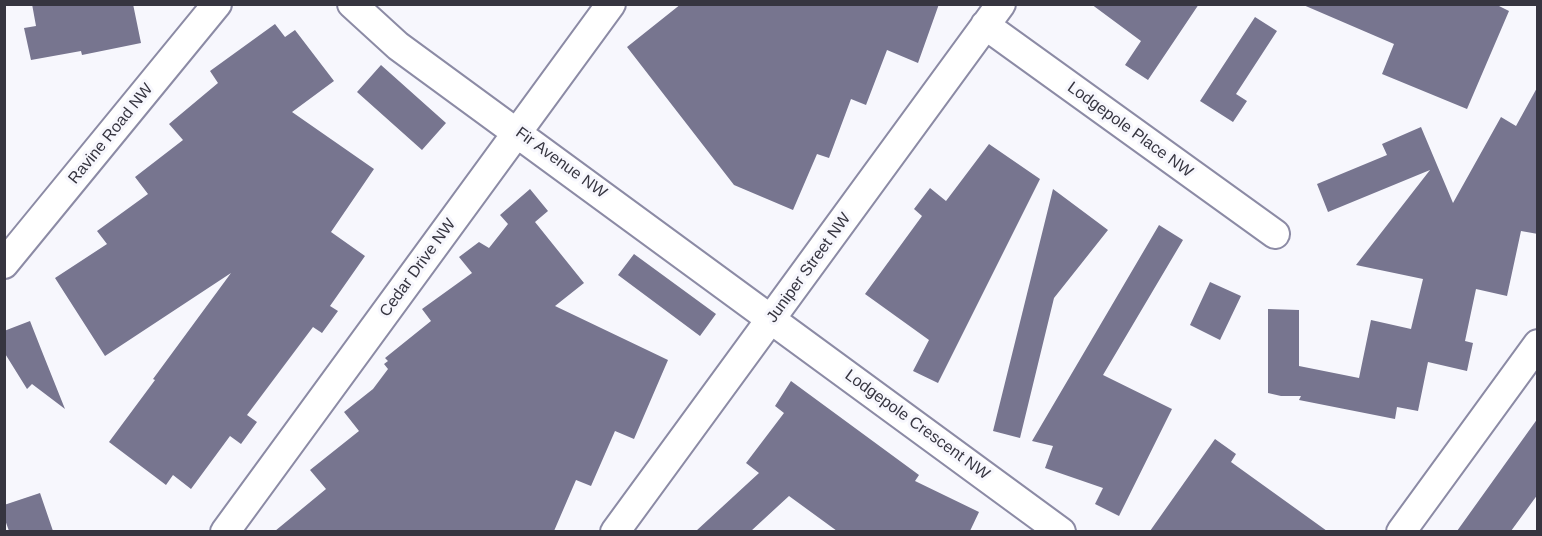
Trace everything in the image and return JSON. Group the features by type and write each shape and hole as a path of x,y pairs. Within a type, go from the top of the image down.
{"street":[{"name":"Ravine Road NW","path":"4,264 217,4"},
{"name":"Fir Avenue NW","path":"352,4 398,46 772,319"},
{"name":"Cedar Drive NW","path":"225,531 611,4"},
{"name":"Lodgepole Place NW","path":"993,15 1275,234"},
{"name":"Juniper Street NW","path":"615,531 993,15"},
{"name":"Lodgepole Crescent NW","path":"772,319 1061,531"},
{"path":"1401,531 1538,344"}],"building":[{"path":"32,4 133,4 141,43 82,55 81,51 31,60 24,28 36,26"},
{"path":"681,4 939,4 918,63 887,50 866,105 851,99 829,158 817,154 793,210 734,185 627,47"},
{"path":"1091,4 1199,4 1148,80 1125,65 1141,41"},
{"path":"1301,4 1495,4 1509,11 1467,109 1382,74 1394,44"},
{"path":"1255,17 1277,31 1236,94 1247,101 1233,122 1200,101"},
{"path":"275,24 285,37 295,30 334,81 292,112 374,169 331,232 365,256 330,306 338,311 322,333 313,327 247,415 257,422 241,444 230,436 191,489 173,475 166,485 109,442 231,273 105,356 55,278 107,244 97,231 148,194 135,177 183,140 169,124 218,83 210,71"},
{"path":"381,65 446,123 422,150 357,92"},
{"path":"1538,86 1538,234 1521,231 1507,296 1476,289 1465,341 1473,343 1467,371 1428,362 1418,411 1397,407 1395,419 1299,400 1301,396 1281,396 1268,393 1268,309 1299,310 1299,366 1359,378 1371,320 1411,329 1423,279 1356,265 1430,170 1328,212 1317,184 1387,155 1382,144 1421,127 1453,203 1501,117 1516,126"},
{"path":"989,144 1040,179 938,383 913,371 929,340 865,294 922,216 914,209 930,188 946,201"},
{"path":"530,189 548,211 535,222 584,283 555,306 668,360 634,439 615,431 591,486 576,480 554,531 275,531 326,489 310,470 359,431 344,412 373,389 388,369 384,364 388,361 385,358 431,321 422,309 472,273 459,257 479,242 489,248 508,224 500,215"},
{"path":"1053,189 1108,230 1054,298 1020,438 993,431"},
{"path":"1159,225 1183,240 1103,375 1172,409 1119,516 1095,504 1103,488 1045,468 1053,446 1032,441"},
{"path":"634,254 716,314 700,336 618,275"},
{"path":"1210,282 1241,296 1220,340 1190,325"},
{"path":"30,321 65,409 32,384 27,389 4,352 4,331"},
{"path":"791,381 919,475 915,481 979,512 970,531 837,531 789,496 751,531 696,531 759,473 746,463 784,413 775,406"},
{"path":"1538,418 1538,494 1511,531 1457,531"},
{"path":"1215,439 1236,454 1231,462 1327,531 1150,531"},
{"path":"40,493 53,531 9,531 4,517 4,505"}]}
